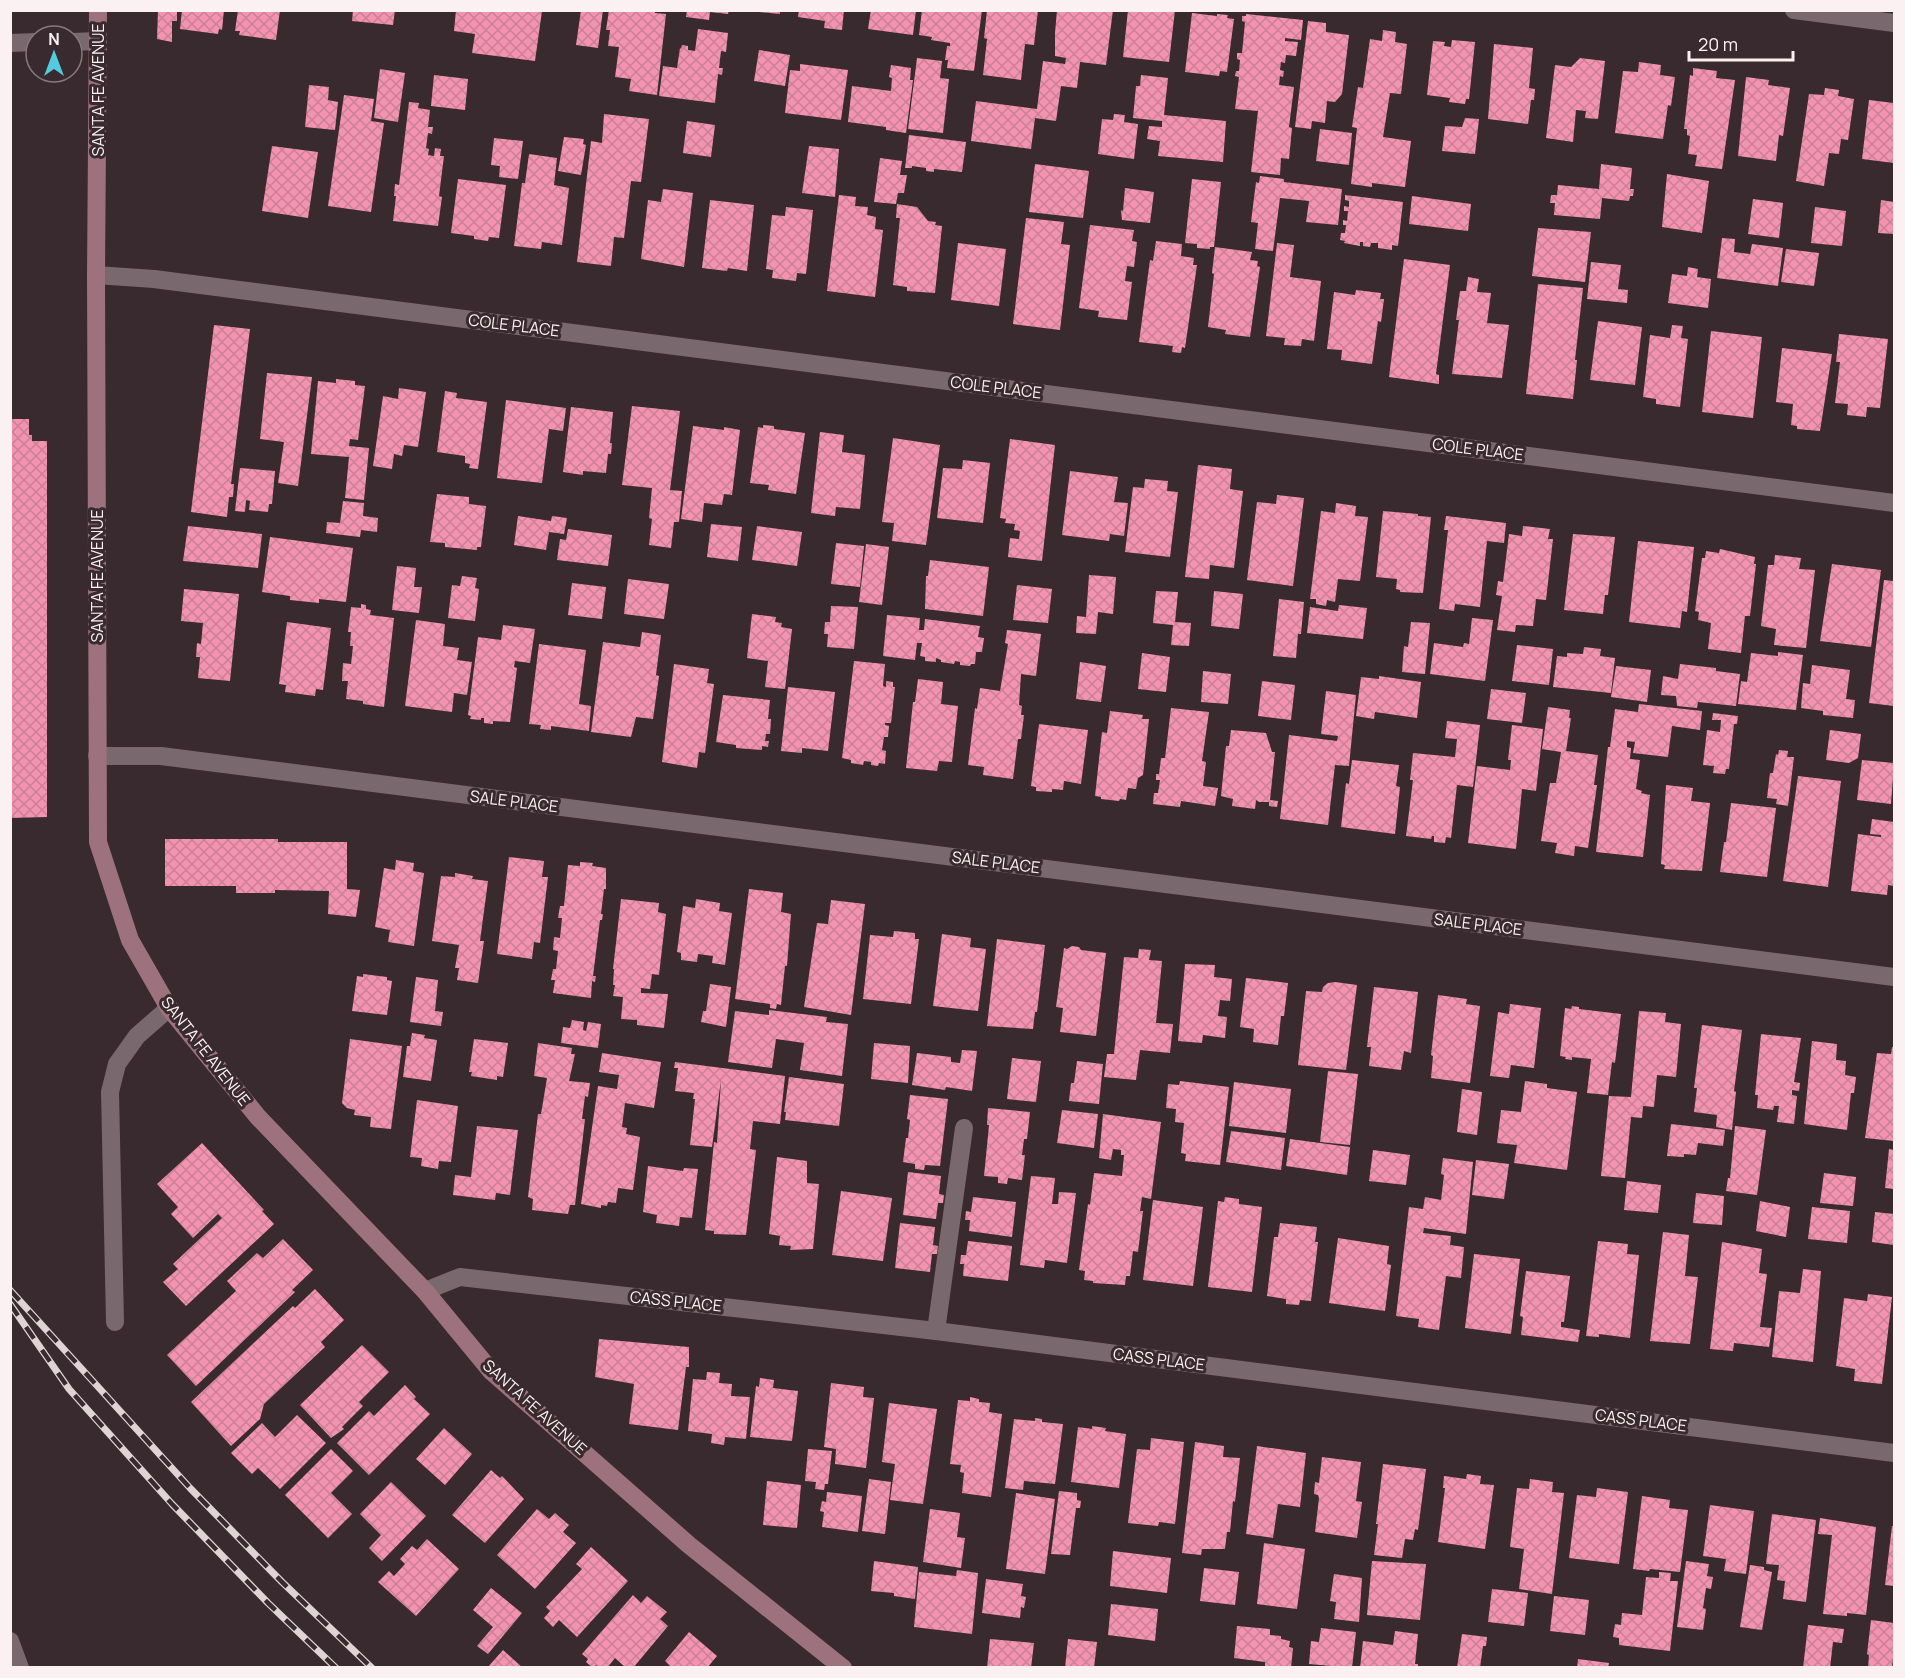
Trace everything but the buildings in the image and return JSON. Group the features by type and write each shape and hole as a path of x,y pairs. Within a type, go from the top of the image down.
{"main road":[{"name":"SANTA FE AVENUE","path":"98,10 96,275 98,842 130,940 169,1008 258,1117 425,1291 491,1371 689,1545 843,1668"}],"street":[{"path":"1794,10 1894,23"},
{"path":"84,42 98,41"},
{"name":"COLE PLACE","path":"96,275 154,279 1894,503"},
{"name":"SALE PLACE","path":"97,756 160,756 1894,976"},
{"path":"116,1322 110,1092 117,1064 136,1036 169,1008"},
{"path":"936,1331 964,1128"},
{"name":"CASS PLACE","path":"425,1291 460,1277 936,1331 1894,1453"},
{"path":"10,1641 20,1668"}],"railway":[{"path":"10,1290 190,1488 282,1582 372,1668"},
{"path":"10,1304 69,1389 172,1504 268,1603 336,1668"}]}
